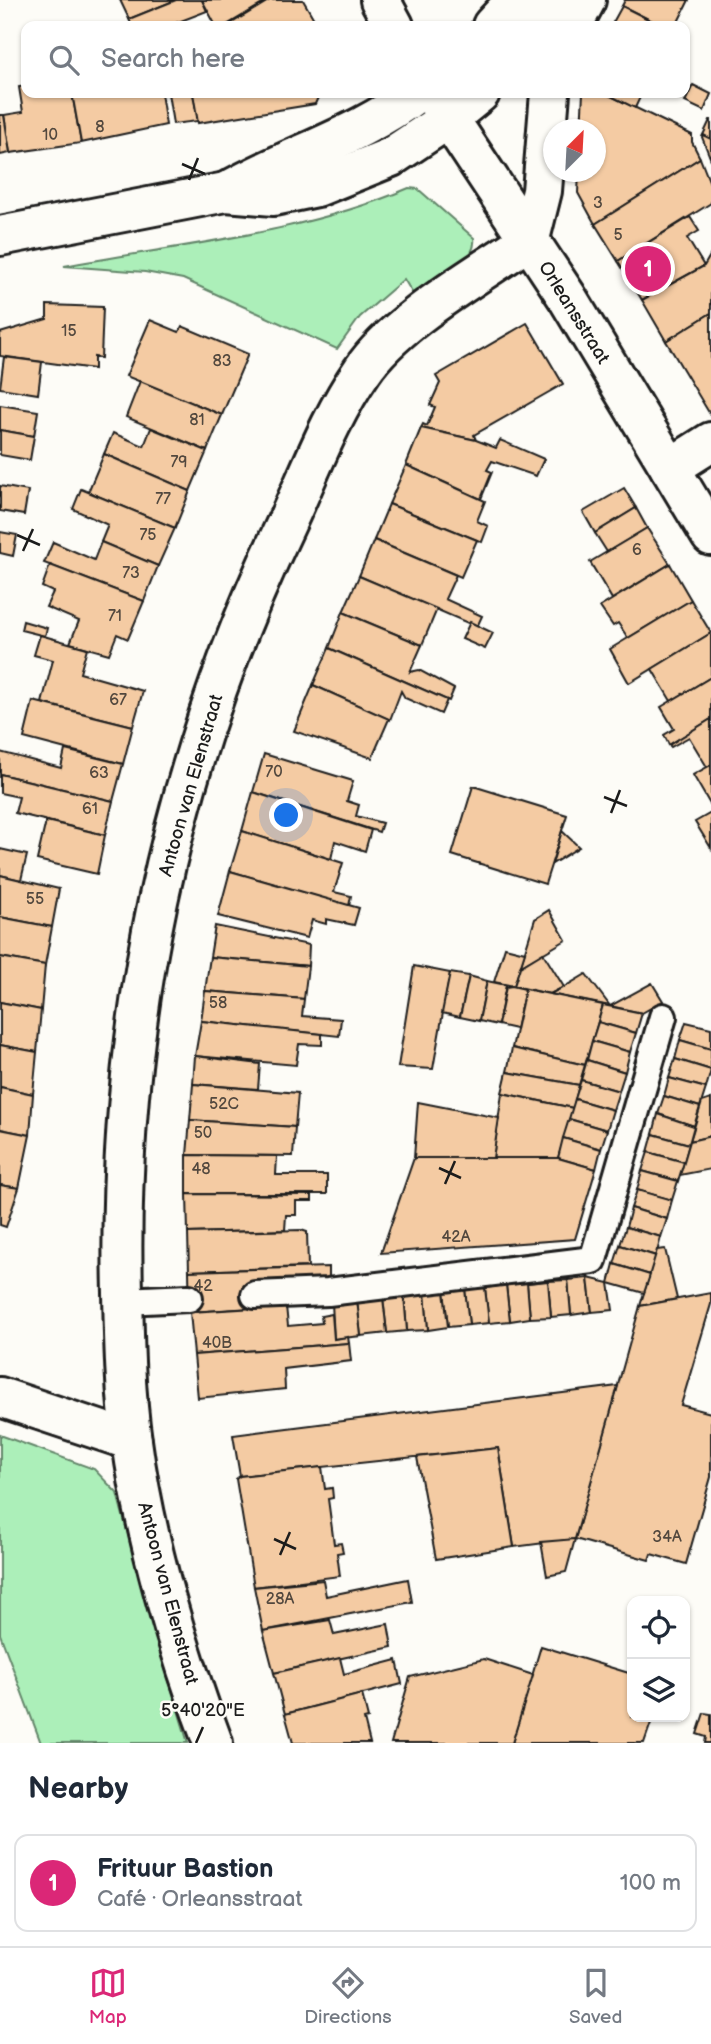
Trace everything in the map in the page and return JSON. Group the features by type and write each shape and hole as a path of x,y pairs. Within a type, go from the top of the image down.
{"street":[{"path":"380,0 391,21"},
{"path":"497,21 516,0"},
{"path":"539,21 549,0"},
{"path":"575,21 586,0"},
{"path":"226,192 265,169 360,129 408,98"},
{"path":"0,236 226,192 274,196 317,187 391,157 440,106 465,98"},
{"path":"530,239 542,191 550,98"},
{"name":"Orleansstraat","path":"440,106 530,239 711,536"},
{"name":"Antoon van Elenstraat","path":"213,1743 170,1609 132,1441 121,1226 127,1117 149,937 189,776 227,663 267,564 362,370 396,334 530,239"},
{"path":"670,468 711,442"},
{"path":"0,1396 132,1441"}],"lane":[{"path":"255,1295 328,1292 593,1261 663,1017"},
{"path":"123,1301 189,1298"}],"green space":[{"path":"409,188 418,189 474,238 469,256 452,271 413,294 404,279 360,317 337,349 183,279 145,272 64,266 283,227 368,204"},
{"path":"0,1435 94,1469 117,1493 151,1622 188,1743 41,1743 0,1634"}],"building":[{"path":"120,0 176,0 129,19"},
{"path":"176,0 202,0 207,11 181,21 129,19"},
{"path":"202,0 269,0 233,21 213,21"},
{"path":"270,0 303,0 314,19 310,21 235,21"},
{"path":"625,0 689,0 678,21 652,21 622,6"},
{"path":"622,6 652,21 614,21"},
{"path":"693,85 711,94 704,111 685,102 690,98"},
{"path":"19,87 21,98 73,98 81,143 10,153 4,115 23,112"},
{"path":"73,98 162,98 166,125 81,143"},
{"path":"169,98 194,98 198,121 173,124"},
{"path":"194,98 318,98 315,104 198,123"},
{"path":"583,98 615,98 692,135 692,142 700,158 595,224 578,193 579,182 606,182 606,119 582,119"},
{"path":"615,98 640,98 635,108"},
{"path":"0,115 4,115 10,153 0,155"},
{"path":"711,120 711,139 703,135"},
{"path":"703,135 711,139 711,160 702,137"},
{"path":"700,158 711,186 711,203 618,261 595,224"},
{"path":"690,217 699,231 687,238 704,266 642,300 618,261"},
{"path":"711,254 711,313 666,341 642,300 704,266"},
{"path":"47,305 103,307 101,358 94,357 94,369 0,356 0,333 47,319"},
{"path":"711,313 711,416 666,341"},
{"path":"150,320 179,332 182,326 248,354 222,415 126,376"},
{"path":"527,323 563,384 474,435 476,440 421,428 423,424 427,426 435,407 430,405 440,383 436,376"},
{"path":"4,357 42,362 38,394 0,388"},
{"path":"140,381 222,415 207,451 126,417"},
{"path":"0,405 38,411 34,436 0,430"},
{"path":"151,428 207,451 190,491 104,454 113,433 144,446"},
{"path":"421,428 476,440 496,448 500,440 544,459 536,476 492,461 487,470 492,472 481,499 406,465"},
{"path":"0,430 34,436 30,460 0,455"},
{"path":"104,454 190,491 175,528 88,492"},
{"path":"406,465 485,501 477,521 488,526 482,542 389,504"},
{"path":"0,486 28,491 24,515 0,511"},
{"path":"624,488 636,508 595,533 583,512"},
{"path":"81,489 175,528 158,566 101,542 108,525 73,509"},
{"path":"389,504 477,540 461,577 374,540"},
{"path":"636,508 647,528 607,552 595,533"},
{"path":"647,528 670,564 612,599 590,562"},
{"path":"0,532 17,535 13,556 0,553"},
{"path":"374,540 456,575 445,599 482,616 477,627 359,576"},
{"path":"53,542 94,560 101,542 158,566 144,601 44,563"},
{"path":"670,564 691,600 628,638 618,623 613,626 600,607"},
{"path":"50,565 144,601 128,639 117,634 109,654 70,643 79,621 46,607 53,592 42,587"},
{"path":"359,576 437,609 422,645 343,612"},
{"path":"691,600 711,633 629,683 610,649"},
{"path":"343,612 422,645 410,672 419,670 454,689 449,701 329,648"},
{"path":"23,621 47,628 45,636 21,630"},
{"path":"470,622 493,633 485,649 462,639"},
{"path":"711,633 711,677 671,701 652,669"},
{"path":"40,635 87,648 80,673 143,691 133,726 42,703 53,660 34,655"},
{"path":"329,648 447,700 441,714 405,698 401,691 390,720 313,685"},
{"path":"711,677 711,719 669,745 664,735 674,729 661,707"},
{"path":"313,685 389,719 372,758 294,731"},
{"path":"33,701 133,726 123,764 24,738"},
{"path":"711,719 711,765 707,767 689,737 671,747 669,745"},
{"path":"65,750 123,764 113,801 0,774 0,752 61,768"},
{"path":"264,754 353,781 347,801 359,805 356,816 382,823 379,832 253,792"},
{"path":"711,765 711,806 693,775"},
{"path":"0,774 113,801 105,835 15,813 19,797 0,793"},
{"path":"473,786 567,815 545,884 452,855"},
{"path":"253,792 371,830 365,851 335,841 331,859 242,831"},
{"path":"711,813 711,848 695,822"},
{"path":"46,821 105,835 97,874 37,860"},
{"path":"242,831 343,863 334,892 351,896 349,906 230,871"},
{"path":"562,831 579,847 552,864"},
{"path":"0,849 27,855 21,880 0,875"},
{"path":"230,871 359,908 354,925 326,919 326,924 312,920 307,938 218,916"},
{"path":"0,875 59,889 52,927 0,917"},
{"path":"549,910 566,940 520,967 535,919"},
{"path":"0,917 52,927 45,965 0,957"},
{"path":"215,926 309,945 308,966 210,957"},
{"path":"505,947 525,952 514,986 494,982"},
{"path":"543,953 564,987 550,994 514,986 520,967"},
{"path":"0,957 45,965 41,1010 0,1002"},
{"path":"210,957 308,966 304,999 205,991"},
{"path":"414,966 450,973 433,1069 398,1067"},
{"path":"450,973 469,976 460,1017 442,1013"},
{"path":"586,974 610,1006 550,994 564,987"},
{"path":"469,976 487,981 479,1021 460,1017"},
{"path":"487,981 506,985 498,1025 479,1021"},
{"path":"652,983 663,1001 642,1013 610,1006"},
{"path":"506,987 525,989 516,1029 498,1025"},
{"path":"525,989 603,1005 585,1065 512,1048"},
{"path":"205,991 304,999 302,1016 341,1019 339,1036 201,1021"},
{"path":"0,1002 41,1010 37,1052 0,1045"},
{"path":"603,1005 642,1013 636,1033 598,1022"},
{"path":"201,1021 322,1034 322,1045 299,1044 296,1065 195,1056"},
{"path":"598,1022 636,1033 630,1052 592,1041"},
{"path":"686,1022 711,1028 711,1049 680,1040"},
{"path":"680,1040 711,1049 711,1070 675,1059"},
{"path":"592,1041 630,1052 625,1072 587,1060"},
{"path":"0,1045 37,1052 33,1094 0,1087"},
{"path":"512,1048 585,1065 579,1085 507,1072"},
{"path":"195,1056 260,1064 258,1089 193,1084"},
{"path":"675,1059 711,1070 706,1088 669,1078"},
{"path":"587,1060 625,1072 619,1091 581,1080"},
{"path":"507,1072 579,1085 573,1108 502,1093"},
{"path":"669,1078 706,1088 700,1107 664,1096"},
{"path":"581,1080 619,1091 613,1110 575,1099"},
{"path":"193,1084 298,1093 295,1127 190,1120"},
{"path":"0,1087 33,1094 30,1135 0,1129"},
{"path":"502,1093 573,1108 558,1158 493,1158"},
{"path":"664,1096 700,1107 694,1126 658,1114"},
{"path":"575,1099 613,1110 607,1130 569,1119"},
{"path":"711,1099 711,1136 690,1141 702,1102"},
{"path":"418,1102 499,1118 493,1158 414,1158"},
{"path":"658,1114 694,1126 689,1144 653,1134"},
{"path":"569,1119 607,1130 601,1149 563,1138"},
{"path":"190,1120 295,1127 293,1156 187,1155"},
{"path":"0,1129 30,1135 19,1188 0,1185"},
{"path":"653,1134 689,1144 684,1162 648,1152"},
{"path":"711,1136 711,1169 680,1175 690,1141"},
{"path":"563,1138 601,1149 596,1169 558,1158"},
{"path":"648,1152 684,1162 678,1181 642,1171"},
{"path":"187,1155 277,1156 276,1175 327,1175 327,1194 187,1194"},
{"path":"414,1158 558,1158 596,1169 575,1239 381,1253"},
{"path":"642,1171 678,1181 672,1200 637,1190"},
{"path":"0,1185 19,1188 6,1227 0,1225"},
{"path":"637,1190 672,1200 667,1219 631,1208"},
{"path":"187,1194 312,1195 312,1201 296,1201 296,1215 286,1215 285,1230 188,1233"},
{"path":"631,1208 667,1219 661,1237 626,1227"},
{"path":"626,1227 661,1237 656,1256 620,1245"},
{"path":"307,1232 308,1267 189,1271 188,1233"},
{"path":"620,1245 656,1256 650,1275 614,1264"},
{"path":"665,1249 677,1299 640,1306 657,1250"},
{"path":"614,1264 650,1275 644,1293 609,1283"},
{"path":"329,1267 329,1282 256,1308 190,1312 189,1271"},
{"path":"588,1278 592,1312 571,1315 568,1280"},
{"path":"588,1278 609,1283 613,1310 592,1312"},
{"path":"568,1280 571,1315 551,1317 548,1281"},
{"path":"548,1281 551,1317 530,1318 527,1283"},
{"path":"527,1283 530,1318 510,1321 506,1285"},
{"path":"506,1285 510,1321 489,1323 485,1288"},
{"path":"485,1288 489,1323 469,1325 465,1289"},
{"path":"465,1289 469,1325 448,1327 444,1291"},
{"path":"444,1291 448,1327 428,1330 425,1294"},
{"path":"711,1293 711,1304 681,1405 711,1413 711,1477 686,1564 651,1554 649,1560 575,1539 640,1306"},
{"path":"425,1294 428,1330 407,1331 404,1295"},
{"path":"404,1295 407,1331 387,1333 383,1298"},
{"path":"383,1298 387,1333 361,1336 357,1300"},
{"path":"357,1300 361,1336 334,1339 332,1303"},
{"path":"286,1306 288,1326 322,1323 321,1316 332,1314 334,1339 348,1337 349,1343 194,1355 190,1312"},
{"path":"349,1343 351,1361 284,1369 285,1389 198,1398 194,1355"},
{"path":"618,1386 575,1539 514,1547 498,1448 240,1476 233,1435"},
{"path":"498,1448 514,1547 436,1559 417,1457"},
{"path":"322,1467 325,1489 332,1488 333,1498 328,1499 334,1544 341,1543 343,1552 337,1553 340,1576 254,1587 236,1479 240,1476"},
{"path":"575,1539 566,1572 547,1576 541,1542"},
{"path":"408,1579 412,1602 263,1631 254,1587 323,1580 326,1596"},
{"path":"330,1620 334,1635 388,1624 392,1647 274,1673 263,1631"},
{"path":"541,1646 627,1672 627,1722 651,1722 644,1743 512,1743"},
{"path":"340,1658 344,1674 397,1660 402,1684 285,1714 274,1673"},
{"path":"484,1659 533,1675 512,1743 391,1743 410,1677"},
{"path":"362,1694 370,1743 293,1743 285,1714"},
{"path":"704,1713 711,1714 711,1743 705,1743 706,1737 697,1734"}],"place":[{"name":"Frituur Bastion","path":"648,269"}]}
